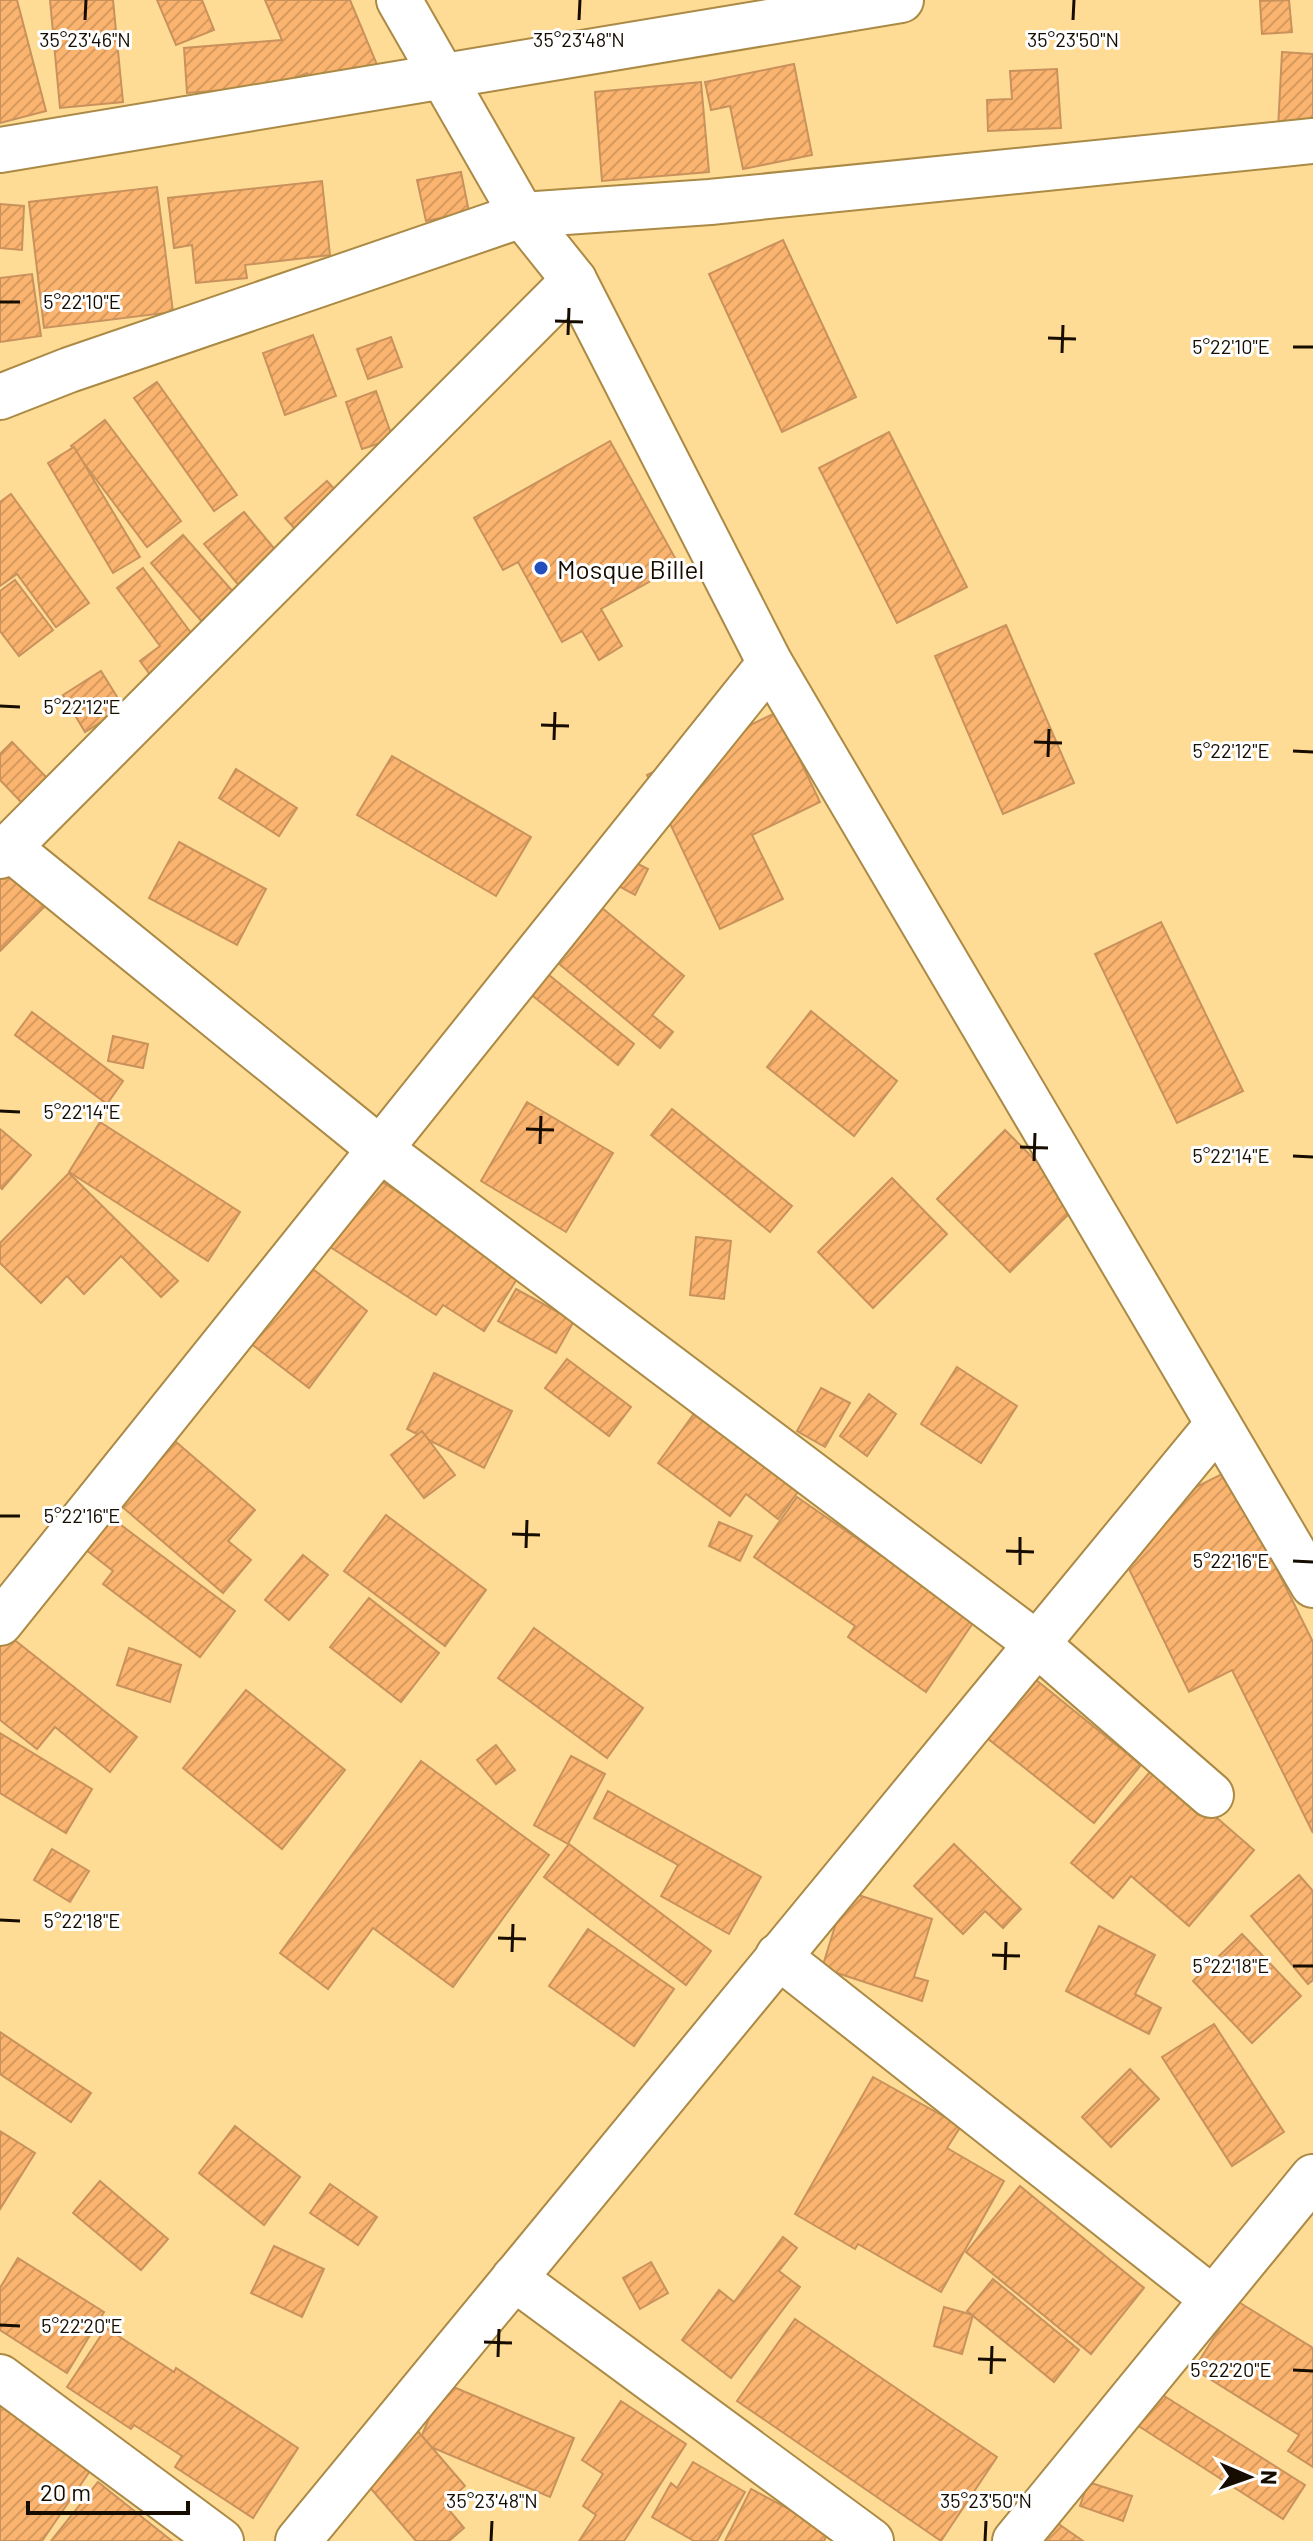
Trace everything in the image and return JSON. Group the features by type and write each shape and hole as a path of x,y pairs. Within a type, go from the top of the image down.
{"street":[{"path":"399,0 522,215 574,280 770,663 1313,1585"},
{"path":"0,150 889,1"},
{"path":"0,397 69,370 522,215 710,202 1313,141"},
{"path":"574,280 200,659 4,852 380,1149 1037,1644 1211,1795"},
{"path":"0,430 69,370"},
{"path":"0,1623 770,663"},
{"path":"298,2541 1218,1424"},
{"path":"778,1956 1213,2299"},
{"path":"1015,2541 1313,2177"},
{"path":"514,2278 871,2541"},
{"path":"0,2377 221,2541"}],"building":[{"path":"0,0 17,0 46,111 0,123"},
{"path":"50,0 113,0 123,102 60,108"},
{"path":"157,0 202,0 214,30 176,45"},
{"path":"265,0 350,0 383,79 312,84 307,73 276,86 187,93 184,48 282,40"},
{"path":"1289,0 1292,32 1262,34 1260,1"},
{"path":"1282,52 1313,54 1313,131 1278,129"},
{"path":"794,64 812,155 743,169 730,106 711,110 705,82"},
{"path":"1057,69 1061,128 988,131 987,100 1012,99 1010,71"},
{"path":"701,82 709,172 602,181 595,92"},
{"path":"461,172 469,212 426,221 417,180"},
{"path":"322,181 330,255 245,265 247,278 196,283 192,245 174,248 168,198"},
{"path":"157,187 173,312 44,328 29,202"},
{"path":"0,204 24,206 22,250 0,248"},
{"path":"783,240 856,397 782,432 709,274"},
{"path":"32,274 41,336 0,342 0,278"},
{"path":"313,335 336,396 285,415 263,353"},
{"path":"391,337 402,367 368,379 357,349"},
{"path":"157,382 237,495 214,511 134,398"},
{"path":"376,391 393,439 362,449 346,402"},
{"path":"105,420 181,521 147,547 71,446"},
{"path":"889,432 967,587 897,623 819,468"},
{"path":"610,441 679,565 601,609 622,646 599,660 582,631 562,642 518,562 503,570 474,518"},
{"path":"74,447 140,557 113,573 48,463"},
{"path":"327,481 356,513 315,551 285,518"},
{"path":"11,494 89,603 56,627 17,574 0,586 0,502"},
{"path":"244,512 300,580 262,613 204,544"},
{"path":"183,535 257,619 224,647 151,563"},
{"path":"143,568 211,660 165,695 140,661 160,646 117,588"},
{"path":"15,580 53,630 19,656 0,631 0,591"},
{"path":"1006,625 1074,783 1003,814 935,656"},
{"path":"101,671 124,708 85,732 63,695"},
{"path":"777,712 820,802 752,835 783,899 720,929 647,775"},
{"path":"12,742 48,779 22,803 0,780 0,754"},
{"path":"392,756 531,837 496,896 357,815"},
{"path":"236,769 297,808 279,836 219,798"},
{"path":"179,842 266,889 237,945 149,898"},
{"path":"614,852 648,869 635,895 602,877"},
{"path":"0,861 51,900 0,951"},
{"path":"584,893 684,976 652,1015 673,1032 660,1048 539,947"},
{"path":"1161,922 1243,1091 1177,1123 1095,954"},
{"path":"533,962 634,1044 618,1065 517,983"},
{"path":"811,1011 897,1081 854,1136 767,1067"},
{"path":"32,1012 123,1081 107,1104 15,1035"},
{"path":"113,1036 148,1044 143,1068 108,1061"},
{"path":"527,1102 613,1153 566,1232 481,1181"},
{"path":"672,1109 792,1206 770,1232 651,1135"},
{"path":"100,1122 240,1212 208,1261 69,1172"},
{"path":"0,1129 31,1155 2,1189 0,1187"},
{"path":"1005,1130 1079,1204 1010,1272 937,1199"},
{"path":"69,1173 178,1281 161,1297 121,1256 84,1294 67,1276 41,1303 0,1263 0,1243"},
{"path":"368,1173 522,1271 484,1331 443,1305 436,1315 324,1243"},
{"path":"892,1178 947,1234 873,1308 818,1252"},
{"path":"696,1237 731,1241 724,1299 690,1295"},
{"path":"300,1259 367,1311 309,1388 241,1336"},
{"path":"516,1289 574,1321 556,1353 498,1321"},
{"path":"567,1359 631,1407 609,1436 545,1388"},
{"path":"957,1367 1017,1406 981,1463 921,1424"},
{"path":"434,1373 512,1411 484,1468 407,1429"},
{"path":"821,1388 850,1403 825,1447 797,1431"},
{"path":"869,1394 896,1414 867,1456 840,1436"},
{"path":"696,1411 800,1489 778,1519 746,1494 730,1516 658,1463"},
{"path":"422,1431 455,1475 424,1498 391,1455"},
{"path":"168,1435 255,1510 228,1541 251,1560 223,1593 113,1499"},
{"path":"1228,1471 1313,1642 1313,1833 1232,1670 1189,1692 1110,1530"},
{"path":"797,1497 975,1620 926,1692 848,1637 855,1626 754,1557"},
{"path":"386,1515 486,1590 445,1646 344,1571"},
{"path":"109,1516 235,1611 200,1657 103,1584 113,1571 85,1549"},
{"path":"719,1522 752,1536 740,1561 709,1546"},
{"path":"303,1555 328,1575 289,1620 265,1600"},
{"path":"369,1598 439,1653 401,1702 330,1647"},
{"path":"534,1628 643,1708 607,1758 498,1678"},
{"path":"7,1634 137,1737 110,1772 55,1727 37,1749 0,1720 0,1643"},
{"path":"129,1648 181,1665 170,1702 117,1685"},
{"path":"1030,1675 1141,1765 1094,1823 982,1734"},
{"path":"246,1690 345,1770 282,1849 183,1768"},
{"path":"0,1733 92,1789 66,1833 0,1793"},
{"path":"496,1745 515,1770 496,1784 477,1760"},
{"path":"571,1756 605,1774 568,1844 534,1825"},
{"path":"421,1761 549,1855 453,1987 373,1928 328,1989 280,1953"},
{"path":"1156,1765 1254,1850 1189,1926 1131,1876 1113,1898 1071,1863"},
{"path":"608,1791 761,1877 729,1934 661,1896 678,1865 594,1818"},
{"path":"569,1844 711,1951 686,1985 544,1877"},
{"path":"954,1844 1021,1909 1003,1928 985,1911 963,1934 914,1886"},
{"path":"52,1849 89,1871 70,1902 34,1880"},
{"path":"1299,1875 1313,1891 1313,1980 1308,1984 1251,1916"},
{"path":"846,1891 932,1919 914,1977 928,1981 922,2001 822,1968"},
{"path":"1099,1926 1155,1955 1135,1994 1161,2008 1149,2034 1066,1991"},
{"path":"588,1929 674,1989 634,2046 549,1986"},
{"path":"1242,1934 1301,1996 1252,2043 1193,1981"},
{"path":"1214,2024 1284,2132 1232,2166 1162,2057"},
{"path":"0,2032 91,2093 71,2122 0,2074"},
{"path":"1130,2069 1159,2099 1111,2147 1082,2117"},
{"path":"873,2077 961,2126 947,2148 1004,2181 941,2292 858,2244 855,2249 795,2214"},
{"path":"235,2126 300,2177 264,2225 199,2173"},
{"path":"0,2131 35,2153 0,2209"},
{"path":"100,2181 168,2239 141,2270 73,2213"},
{"path":"330,2184 377,2217 358,2245 310,2213"},
{"path":"1020,2186 1144,2288 1091,2354 966,2252"},
{"path":"783,2237 797,2248 779,2271 800,2287 731,2378 682,2340 719,2290 734,2302"},
{"path":"274,2246 324,2269 302,2317 251,2293"},
{"path":"18,2258 104,2312 67,2373 0,2330 0,2288"},
{"path":"651,2262 668,2293 640,2309 623,2278"},
{"path":"993,2279 1079,2350 1054,2382 967,2311"},
{"path":"1237,2301 1313,2348 1313,2467 1288,2451 1299,2435 1194,2369"},
{"path":"944,2307 973,2315 962,2354 934,2346"},
{"path":"795,2319 997,2457 941,2541 737,2401"},
{"path":"106,2328 174,2372 176,2368 298,2448 253,2518 175,2467 182,2456 134,2425 131,2429 67,2387"},
{"path":"444,2383 574,2438 550,2497 419,2442"},
{"path":"1158,2392 1305,2485 1283,2519 1137,2425"},
{"path":"0,2401 94,2465 42,2541 0,2541"},
{"path":"621,2401 686,2444 624,2541 579,2541 596,2515 583,2506 603,2474 582,2460"},
{"path":"416,2429 465,2486 444,2504 464,2528 449,2541 416,2541 361,2477"},
{"path":"693,2462 745,2492 717,2541 694,2541 652,2517 671,2483 677,2488"},
{"path":"98,2482 172,2541 51,2541"},
{"path":"1088,2482 1132,2496 1123,2521 1080,2506"},
{"path":"751,2489 829,2530 824,2541 725,2541"},
{"path":"1053,2520 1083,2541 1038,2541"}],"place":[{"name":"Mosque Billel","path":"541,568"}]}
